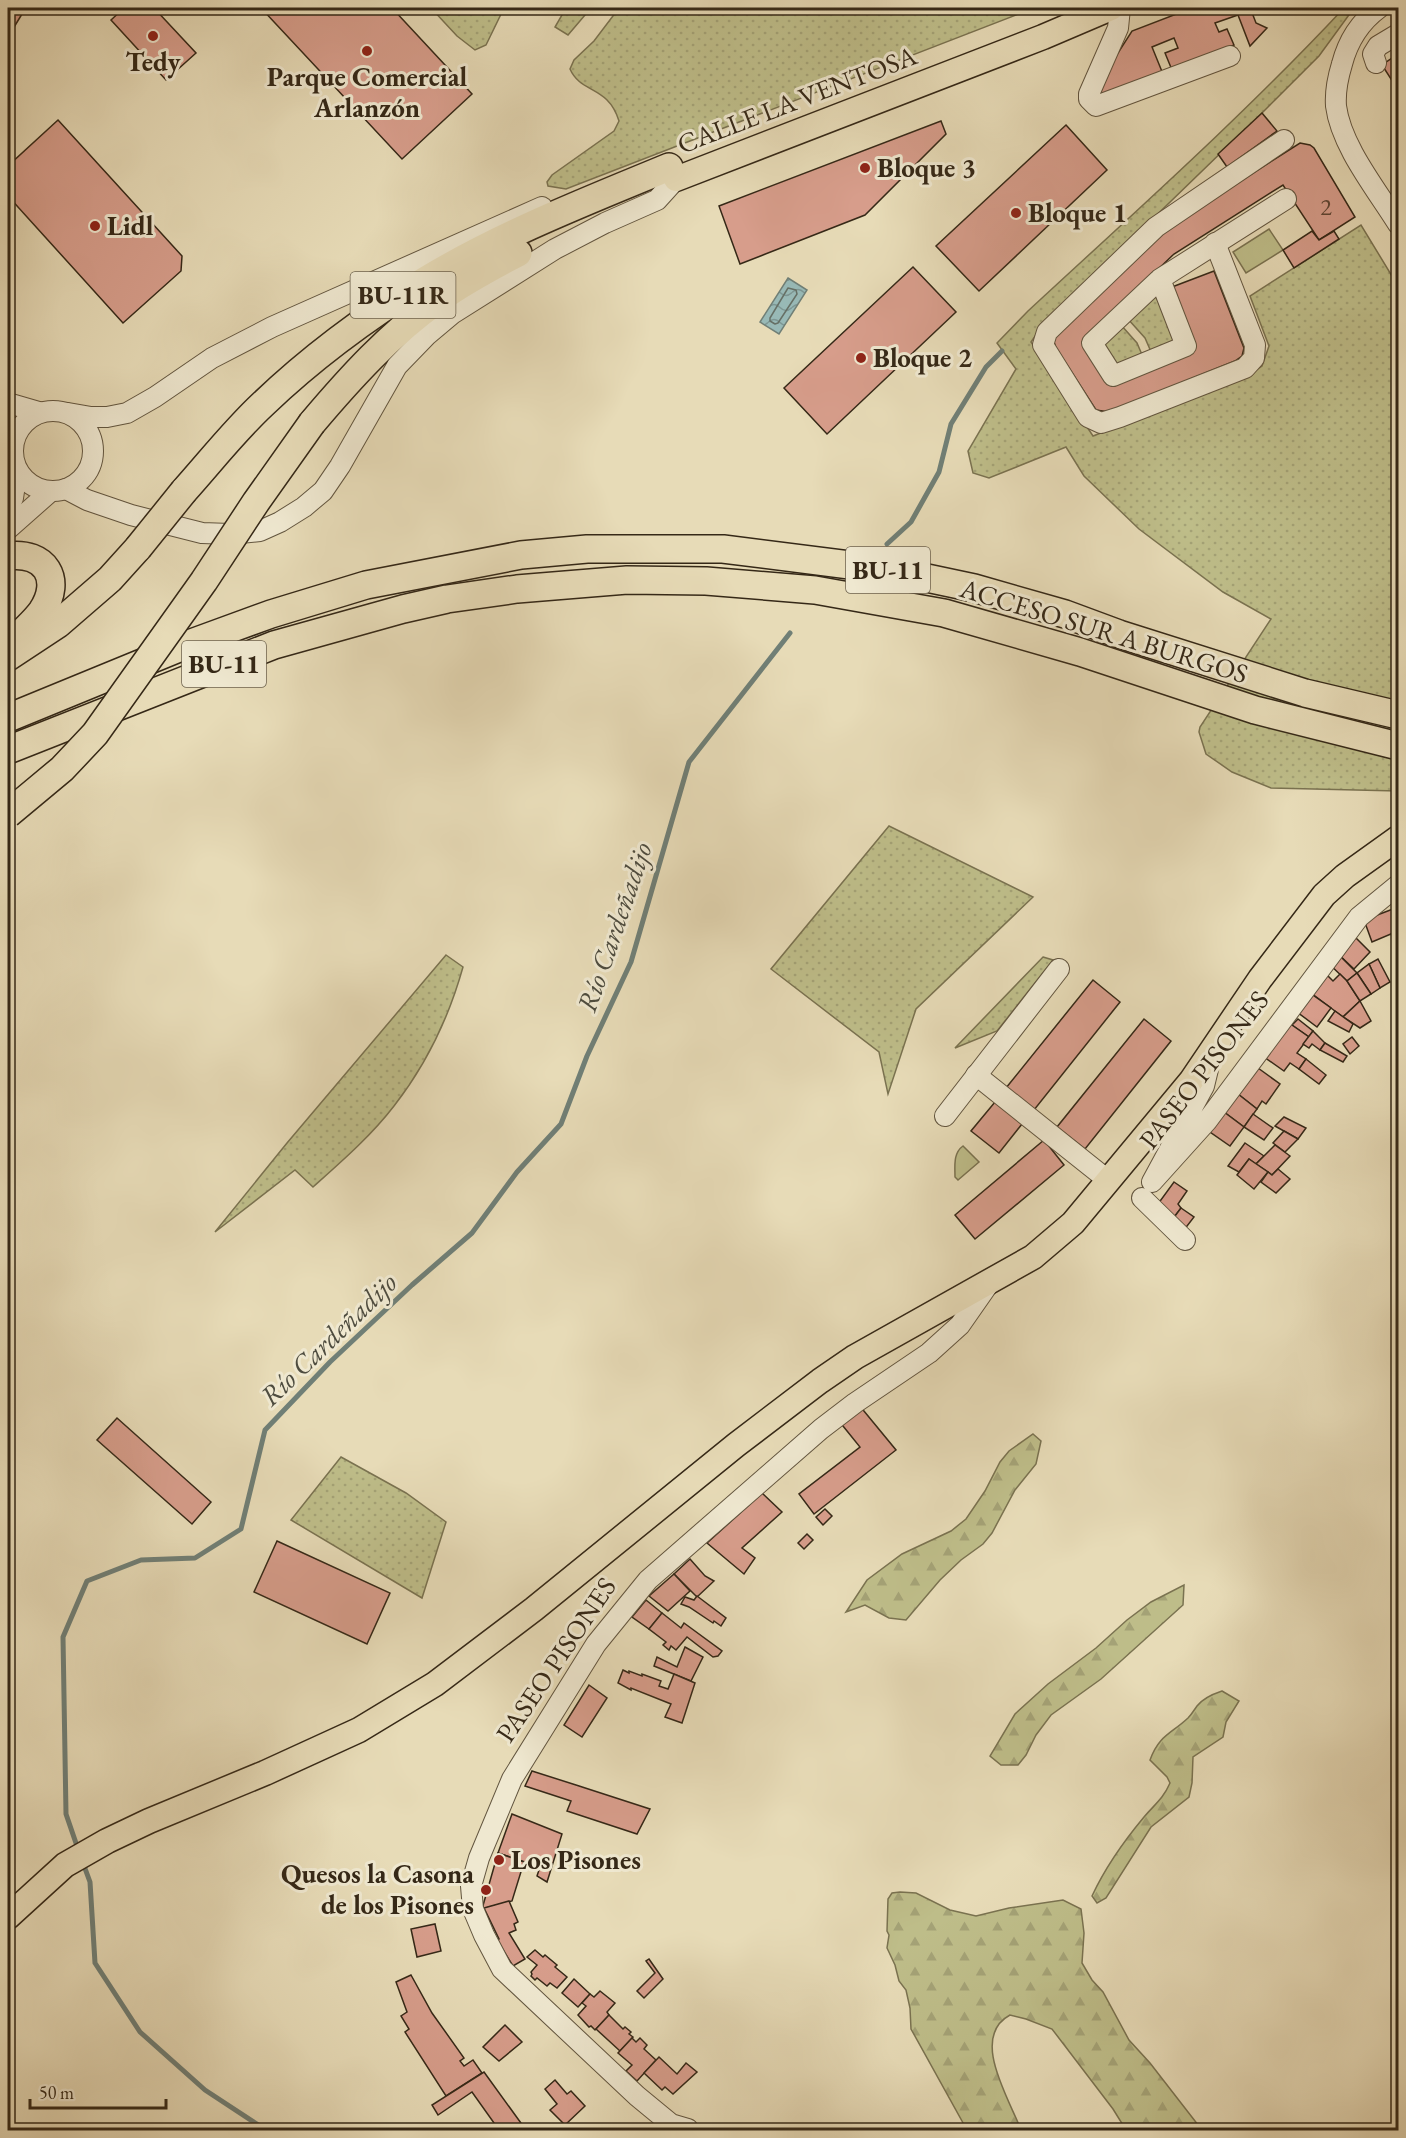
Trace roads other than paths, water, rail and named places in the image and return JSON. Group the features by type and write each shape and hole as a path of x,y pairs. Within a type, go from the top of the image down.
{"highway":[{"name":"BU-11R","path":"8,814 62,769 95,734 204,581 312,423 368,359 438,300 489,268 672,173"},
{"name":"BU-11R","path":"8,657 58,624 110,579 184,491 262,405 307,365 373,315 427,280 570,208 672,173"},
{"name":"ACCESO SUR A BURGOS","path":"8,718 186,645 271,614 366,585 441,566 587,549 723,549 889,570 974,588 1065,614 1119,634 1319,696 1398,715"},
{"path":"8,555 24,554 37,558 48,570 51,583 50,594 42,612 8,647"},
{"path":"8,699 225,613 286,592 376,570 441,566"},
{"name":"ACCESO SUR A BURGOS","path":"8,750 274,645 403,609 447,599 627,580 706,580 815,590 944,613 1293,721 1398,747"}],"main road":[{"name":"CALLE LA VENTOSA","path":"672,173 1075,8"},
{"name":"CALLE LA VENTOSA","path":"672,173 1043,37 1111,8"},
{"name":"PASEO PISONES","path":"8,1917 65,1865 93,1849 149,1821 265,1773 359,1730 435,1684 534,1609 736,1445 820,1381 855,1357 1033,1257 1062,1233 1109,1181 1191,1081 1260,979 1324,895 1345,876 1398,838"}],"street":[{"path":"1120,8 1118,28 1089,94 1089,99 1096,106 1230,56"},
{"path":"1379,8 1358,29 1346,49 1338,80 1336,105 1342,128 1351,148 1398,225"},
{"path":"1376,63 1372,54 1378,46 1398,34"},
{"path":"1215,243 1256,345 1254,358 1245,368 1120,417 1101,423 1088,417 1043,345 1047,332 1156,227 1284,140"},
{"name":"CALLE LA VENTOSA","path":"58,490 131,515 202,533 230,534 260,531 280,522 304,507 322,491 340,466 397,366 435,328 496,284 555,249 657,200 672,173 640,168 525,214 272,327 212,358 155,397 127,412 107,417 68,413"},
{"path":"1160,279 1186,346 1113,376 1092,343 1160,279 1286,199"},
{"path":"8,403 39,412 59,410 68,413 80,421 89,432 93,452 87,472 78,482 58,490 8,529"},
{"path":"39,412 20,426 11,428 13,460 17,471 26,481 38,488 58,490"},
{"path":"8,510 13,498 17,471"},
{"name":"PASEO PISONES","path":"1144,1195 1207,1121 1359,917 1398,885"},
{"path":"945,1116 1059,969"},
{"name":"PASEO PISONES","path":"1144,1195 1204,1086 1212,1049"},
{"path":"976,1075 1109,1181"},
{"path":"1144,1195 1185,1240"},
{"name":"PASEO PISONES","path":"688,2129 671,2124 637,2096 502,1969 473,1909 471,1886 479,1858 512,1779 596,1644 648,1580 821,1429 855,1402 929,1353 960,1325 990,1281"}],"water":[{"path":"788,278 807,290 779,334 760,322"}],"waterway":[{"name":"Río Cardeñadijo","path":"887,544 911,522 939,472 951,424 986,367 1002,351"},
{"name":"Río Cardeñadijo","path":"78,1849 66,1814 63,1637 87,1581 141,1560 195,1558 241,1529 265,1430 330,1362 412,1285 472,1233 517,1172 561,1124 587,1056 631,962 689,762 790,633"},
{"name":"Río Cardeñadijo","path":"83,1863 90,1882 95,1963 140,2032 205,2090 266,2130"}],"place":[{"name":"Tedy","path":"153,36"},
{"name":"Parque Comercial Arlanzón","path":"367,51"},
{"name":"Bloque 3","path":"865,168"},
{"name":"Bloque 1","path":"1016,213"},
{"name":"Lidl","path":"95,226"},
{"name":"Bloque 2","path":"861,358"},
{"name":"Los Pisones","path":"499,1860"},
{"name":"Quesos la Casona de los Pisones","path":"486,1890"}]}
